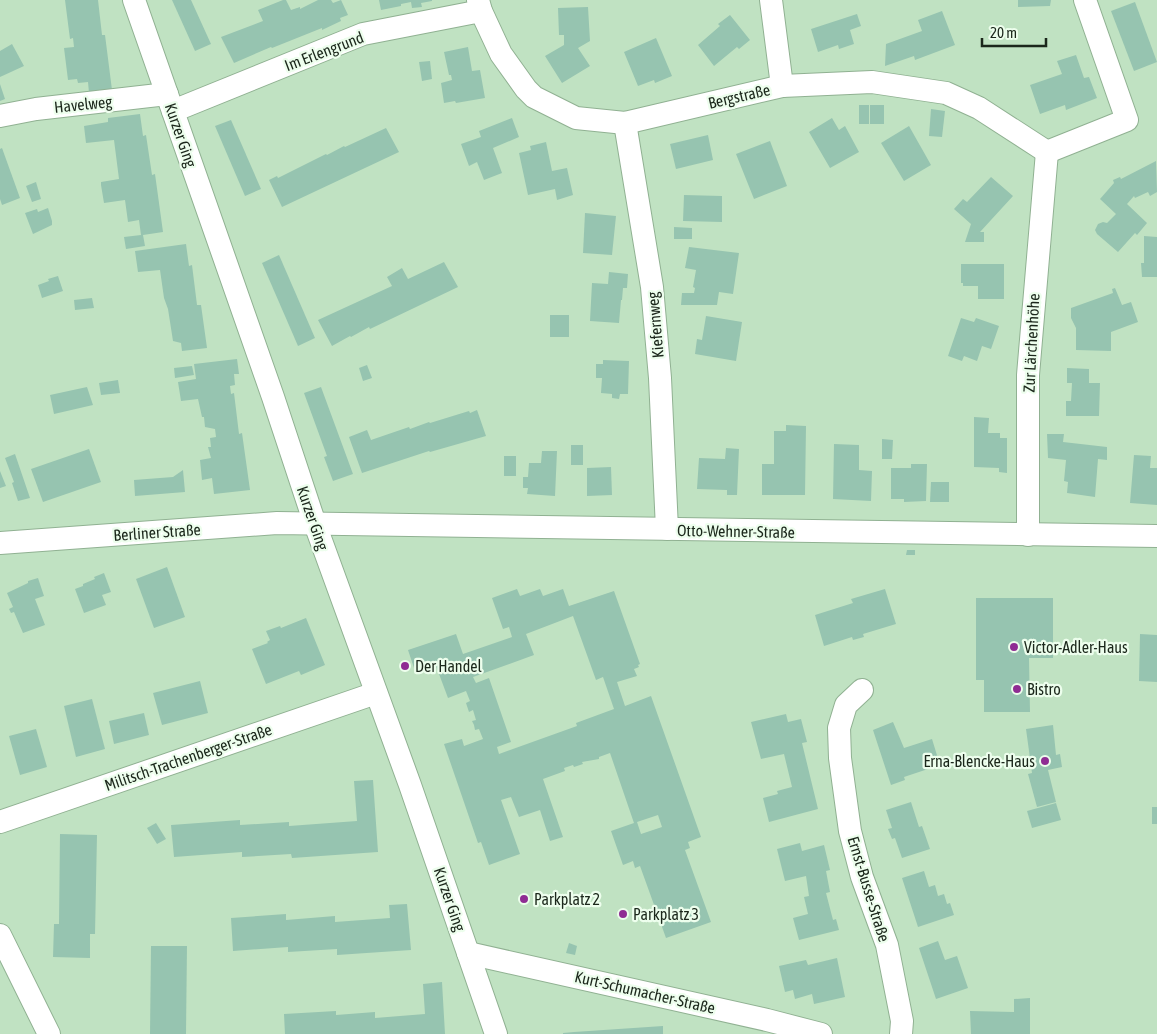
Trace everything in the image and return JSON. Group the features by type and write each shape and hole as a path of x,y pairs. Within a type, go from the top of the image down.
{"street":[{"name":"Kurzer Ging","path":"134,0 273,397 315,524 451,900 496,1034"},
{"path":"771,0 782,86"},
{"path":"1046,152 1127,120 1085,0"},
{"name":"Im Erlengrund","path":"170,103 363,34 479,5"},
{"name":"Bergstraße","path":"479,5 501,54 526,90 534,97 576,118 626,123 782,86 872,82 946,93 979,108 1046,152"},
{"name":"Havelweg","path":"0,116 36,109 170,103"},
{"name":"Kiefernweg","path":"626,123 652,287 660,378 667,529"},
{"name":"Zur Lärchenhöhe","path":"1028,535 1028,376 1046,152"},
{"name":"Berliner Straße","path":"0,543 277,523 315,524"},
{"name":"Otto-Wehner-Straße","path":"315,524 1157,536"},
{"name":"Ernst-Busse-Straße","path":"862,690 846,706 839,728 840,758 850,831 862,877 887,946 902,1021 901,1034"},
{"name":"Militsch-Trachenberger-Straße","path":"0,822 376,692"},
{"path":"0,935 49,1034"},
{"name":"Kurt-Schumacher-Straße","path":"468,953 498,958 821,1034"}],"building":[{"path":"65,0 98,0 102,35 105,35 112,90 89,93 88,82 78,83 77,79 68,80 64,48 74,47 73,38 70,39"},
{"path":"172,0 191,0 211,44 195,51"},
{"path":"286,0 291,10 300,7 300,9 318,0 331,0 333,3 341,0 348,15 340,18 341,21 322,30 322,28 234,63 221,37 263,21 258,10"},
{"path":"379,0 432,1 421,3 422,7 412,8 411,2 381,10"},
{"path":"1018,0 1051,0 1050,6 1018,7"},
{"path":"1135,2 1157,62 1134,71 1111,11"},
{"path":"588,7 590,41 578,48 590,66 562,83 545,56 564,45 564,35 559,35 558,8"},
{"path":"942,11 955,45 915,60 914,56 885,66 886,44 922,31 918,20"},
{"path":"857,14 861,26 850,30 854,44 839,49 838,45 818,52 811,29"},
{"path":"730,15 750,40 739,49 737,47 714,66 698,45 720,26 718,24"},
{"path":"656,38 672,76 655,83 654,80 638,86 624,52"},
{"path":"12,44 24,66 0,77 0,51"},
{"path":"468,47 472,71 480,70 485,98 444,103 441,83 452,80 451,75 449,75 444,52"},
{"path":"1076,55 1084,78 1089,77 1097,98 1066,110 1065,105 1040,114 1030,85 1062,74 1057,61"},
{"path":"430,61 432,79 422,81 419,62"},
{"path":"0,84 5,99 0,101"},
{"path":"859,105 869,105 869,124 859,124"},
{"path":"870,105 884,105 884,124 870,124"},
{"path":"931,109 945,111 942,137 929,136"},
{"path":"140,114 143,136 146,135 152,175 155,174 163,232 143,235 145,246 126,249 124,237 141,235 139,220 128,222 125,200 104,203 101,185 101,182 119,179 114,140 86,143 84,126 108,122 108,118"},
{"path":"512,118 519,137 493,148 502,173 484,180 477,162 469,166 461,144 481,137 479,131"},
{"path":"832,118 839,130 845,126 859,152 830,168 809,132"},
{"path":"231,120 261,189 245,196 215,126"},
{"path":"909,126 931,165 904,181 881,143"},
{"path":"386,128 399,152 282,207 269,180 277,176 278,178 326,154"},
{"path":"708,135 713,160 676,169 670,144"},
{"path":"770,141 787,186 754,199 736,154"},
{"path":"546,142 552,171 567,168 573,195 557,200 555,189 528,195 519,153 531,150 530,146"},
{"path":"2,148 20,198 2,205 0,199 0,149"},
{"path":"1156,161 1157,192 1150,196 1148,192 1135,198 1134,196 1127,204 1147,223 1118,252 1097,234 1095,230 1098,224 1107,223 1116,214 1100,199 1114,183 1113,180 1120,177 1121,179"},
{"path":"991,177 1013,196 980,232 984,232 984,242 965,242 971,224 954,209 963,199 967,202"},
{"path":"36,182 41,199 32,202 26,186"},
{"path":"684,195 722,196 722,222 683,221"},
{"path":"48,208 52,225 33,234 25,213 37,209 38,212"},
{"path":"585,213 616,216 612,255 583,253"},
{"path":"674,227 692,228 692,239 674,239"},
{"path":"1144,236 1157,237 1157,277 1142,277 1141,263 1144,263"},
{"path":"186,244 189,266 192,265 197,305 201,305 207,348 182,351 181,343 173,341 160,270 138,272 135,251"},
{"path":"689,247 739,253 733,294 719,292 717,305 681,305 682,293 694,293 695,288 693,287 696,270 685,268"},
{"path":"279,255 315,338 298,346 262,263"},
{"path":"444,262 458,287 370,329 369,327 332,346 318,320 392,286 387,277 402,268 408,279"},
{"path":"961,264 1004,264 1004,299 978,299 978,286 963,286 963,283 961,283"},
{"path":"609,272 628,274 627,288 623,288 619,323 590,321 592,283 608,284"},
{"path":"58,276 63,291 42,298 38,285"},
{"path":"1115,288 1122,305 1131,302 1138,322 1111,332 1111,351 1076,350 1076,328 1071,318 1071,308 1113,293 1112,289"},
{"path":"92,298 94,308 75,310 74,300"},
{"path":"550,315 569,315 569,337 550,337"},
{"path":"706,316 742,322 736,361 695,354 697,339 702,340"},
{"path":"961,318 974,322 976,318 999,326 991,349 982,346 977,361 964,356 962,361 948,356"},
{"path":"237,359 239,374 234,374 235,385 230,386 231,394 234,393 239,434 242,433 250,490 214,494 212,478 202,480 200,460 211,458 208,447 211,447 210,438 216,437 215,429 205,427 198,399 181,401 178,382 196,379 194,364"},
{"path":"603,360 629,361 628,394 620,394 619,399 612,398 612,394 601,393 602,378 596,378 596,364 603,364"},
{"path":"367,365 372,378 363,381 359,368"},
{"path":"192,366 194,375 175,378 174,368"},
{"path":"1067,368 1089,369 1089,383 1100,383 1099,416 1066,416 1066,401 1071,401 1072,383 1067,383"},
{"path":"118,380 120,393 101,395 99,383"},
{"path":"87,387 93,405 54,414 50,395"},
{"path":"321,387 353,474 333,481 324,457 327,456 304,393"},
{"path":"477,410 486,436 429,451 362,473 349,437 367,430 371,440 409,427 410,429 429,422"},
{"path":"974,417 989,418 988,433 1000,433 1000,438 1007,438 1007,473 999,472 999,468 974,467"},
{"path":"786,425 806,426 805,495 762,495 762,464 774,464 774,431 786,431"},
{"path":"1047,434 1064,434 1063,442 1107,447 1107,460 1098,459 1095,497 1067,493 1068,482 1064,481 1066,460 1048,458"},
{"path":"882,439 893,440 892,459 882,459"},
{"path":"834,444 859,445 859,470 872,471 871,501 833,499"},
{"path":"571,445 583,445 583,465 571,465"},
{"path":"726,448 739,449 737,495 727,495 727,490 697,489 699,458 725,459"},
{"path":"89,449 101,482 43,502 31,469"},
{"path":"542,451 557,451 555,496 527,494 528,488 523,488 523,477 528,477 529,463 541,463"},
{"path":"15,454 30,498 18,501 12,483 14,482 5,458"},
{"path":"1134,455 1151,456 1150,468 1157,468 1157,505 1130,503"},
{"path":"504,456 516,456 516,476 504,476"},
{"path":"911,464 927,464 926,501 904,502 904,499 891,499 891,468 911,468"},
{"path":"611,467 612,495 587,496 587,468"},
{"path":"183,470 185,492 135,496 134,480 173,477"},
{"path":"0,471 6,486 0,488"},
{"path":"931,482 949,482 949,502 930,502"},
{"path":"907,550 915,550 915,555 906,555"},
{"path":"167,567 185,617 154,628 136,579"},
{"path":"104,573 111,592 102,595 106,605 84,613 75,589"},
{"path":"38,578 44,596 35,599 45,625 23,633 14,612 11,613 9,609 13,607 7,593 28,583 28,581"},
{"path":"517,589 520,596 540,589 543,596 563,589 569,606 614,591 640,664 638,665 639,667 634,669 637,676 617,682 625,706 651,696 701,837 688,842 690,848 685,850 711,922 666,938 640,866 635,868 633,861 623,865 611,831 634,823 610,753 599,757 599,759 582,762 583,764 574,767 573,765 564,768 565,771 543,779 563,837 550,841 540,810 519,817 511,797 501,800 520,854 489,865 481,842 478,843 444,744 462,739 464,746 483,739 479,729 475,730 472,721 476,720 473,710 469,712 466,703 470,701 466,691 448,698 436,666 416,674 408,650 456,634 463,654 512,637 509,627 503,629 492,598","holes":["573,616 596,680 603,677 614,709 576,723 577,726 499,754 497,747 511,742 489,678 476,683 473,677 534,655 526,634","658,815 662,827 641,834 637,822"]},
{"path":"885,589 896,624 863,634 864,637 853,640 852,637 824,646 815,615 853,603 851,599"},
{"name":"Victor-Adler-Haus","path":"976,598 1053,598 1053,658 1029,658 1030,712 984,712 984,680 976,680"},
{"path":"306,618 325,665 301,675 299,671 266,684 252,649 268,643 270,640 266,631 280,626 281,628"},
{"path":"1140,634 1157,635 1157,682 1139,681"},
{"path":"200,681 208,713 162,725 153,693"},
{"path":"92,699 105,749 76,757 64,706"},
{"path":"144,713 149,735 114,744 109,721"},
{"path":"786,714 788,722 801,719 807,742 802,743 818,809 769,822 763,798 778,794 777,791 792,787 784,754 761,759 751,722"},
{"path":"893,722 904,748 932,739 940,765 904,777 905,780 891,785 873,730"},
{"name":"Erna-Blencke-Haus","path":"1053,725 1056,755 1060,754 1062,767 1048,770 1056,802 1037,807 1028,774 1032,773 1026,729"},
{"path":"36,729 47,767 20,775 9,736"},
{"path":"373,780 378,852 292,858 291,854 242,857 242,852 174,857 171,825 240,820 240,825 289,822 289,826 357,821 354,781"},
{"path":"911,802 919,827 922,826 930,849 902,858 895,838 892,839 888,829 892,828 886,810"},
{"path":"1056,803 1061,820 1032,828 1027,811"},
{"path":"1152,807 1157,807 1157,824 1152,824"},
{"path":"156,823 166,839 157,844 147,828"},
{"path":"60,834 97,835 95,934 90,934 90,958 53,957 54,924 59,924"},
{"path":"800,843 802,851 824,845 830,870 826,871 830,892 826,893 833,920 836,919 839,930 799,940 793,918 808,914 804,897 809,896 806,876 785,881 777,849"},
{"path":"924,871 929,887 935,885 938,896 944,894 947,904 950,903 954,915 918,927 902,878"},
{"path":"407,904 411,950 337,955 337,949 288,952 288,947 233,951 231,918 286,914 286,920 335,916 335,922 390,918 389,905"},
{"path":"938,941 945,960 957,956 968,988 936,999 919,948"},
{"path":"569,943 577,946 575,955 566,953"},
{"path":"151,946 187,946 186,1034 150,1034"},
{"path":"837,958 845,997 814,1004 812,994 795,999 793,990 785,992 779,966 806,960 808,965"},
{"path":"442,982 445,1034 285,1034 284,1014 336,1011 336,1015 375,1012 375,1018 425,1014 423,984"},
{"path":"1030,998 1030,1034 971,1034 970,1011 1014,1012 1014,999"},
{"path":"663,1026 663,1034 563,1034 574,1032"}],"place":[{"name":"Victor-Adler-Haus","path":"1014,647"},
{"name":"Der Handel","path":"405,666"},
{"name":"Bistro","path":"1017,689"},
{"name":"Erna-Blencke-Haus","path":"1045,761"},
{"name":"Parkplatz 2","path":"524,899"},
{"name":"Parkplatz 3","path":"623,914"}]}
